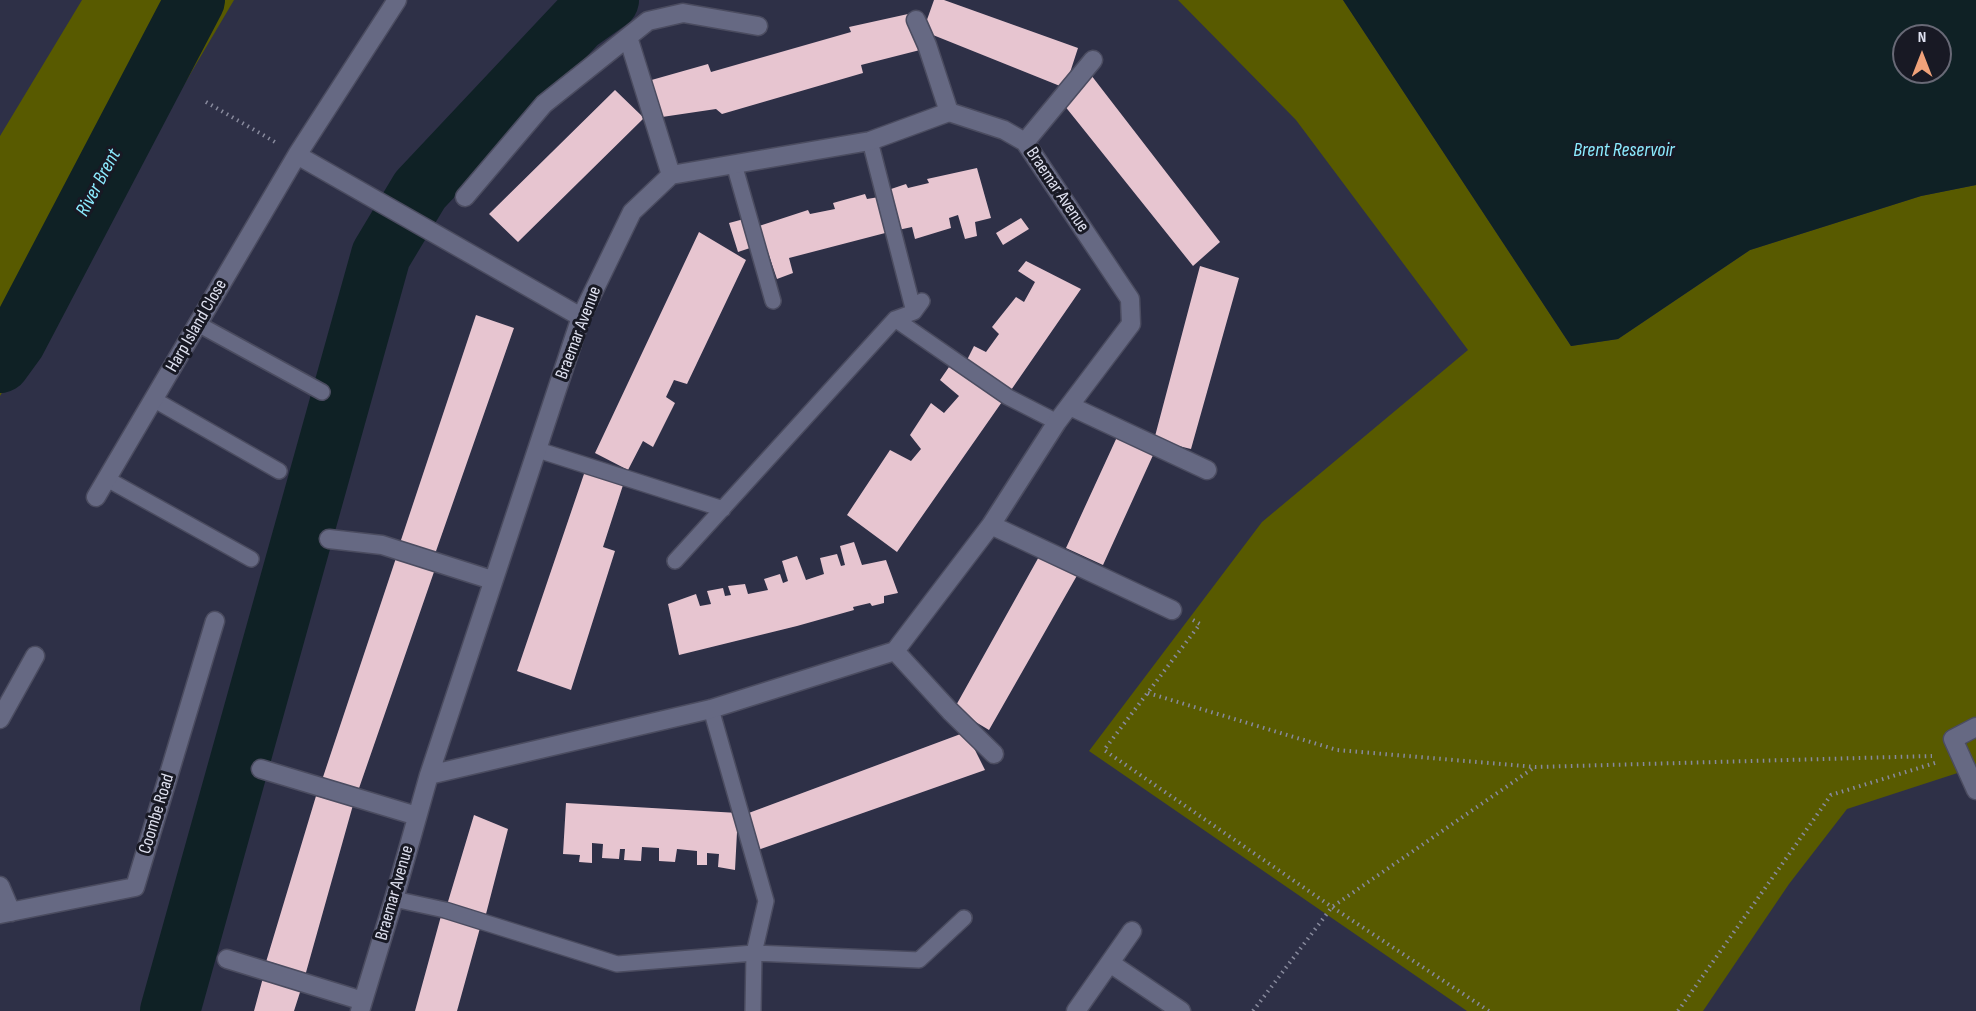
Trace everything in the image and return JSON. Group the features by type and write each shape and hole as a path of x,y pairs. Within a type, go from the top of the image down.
{"street":[{"name":"Harp Island Close","path":"96,497 297,155 397,0"},
{"path":"465,197 544,104 648,21 683,13 758,26"},
{"path":"628,37 671,176 870,141 950,112 916,20"},
{"path":"1025,142 1093,60"},
{"name":"Braemar Avenue","path":"895,651 991,525 1057,422 1131,324 1130,299 1025,142 1004,130 950,112"},
{"path":"297,155 581,317"},
{"name":"Braemar Avenue","path":"361,1006 429,775 581,317 632,212 671,176"},
{"path":"1070,406 1207,470"},
{"path":"991,525 1172,610"},
{"path":"328,539 382,545 492,580"},
{"name":"Coombe Road","path":"0,886 5,913 135,887 215,621"},
{"path":"429,775 711,709 895,651 950,711 994,753"},
{"path":"0,719 36,656"},
{"path":"1976,727 1953,739 1976,790"},
{"path":"261,769 417,816"},
{"path":"1076,1011 1132,931"},
{"path":"227,959 361,1006"},
{"path":"1110,963 1181,1011"}],"lane":[{"path":"675,561 895,319 918,307 870,141"},
{"path":"734,164 773,301"},
{"path":"895,319 1008,397 1057,422"},
{"path":"198,324 322,392"},
{"path":"153,399 279,471"},
{"path":"538,450 723,509"},
{"path":"106,479 251,559"},
{"path":"711,709 766,901 754,953 753,1011"},
{"path":"394,899 445,909 617,964 754,953 920,960 964,918"}],"path":[{"path":"206,102 297,155"},
{"path":"1172,610 1200,624 1104,750 1332,907 1489,1011"},
{"path":"1148,693 1337,750 1536,767 1960,755"},
{"path":"1678,1011 1831,795 1960,755"},
{"path":"1253,1011 1332,907 1536,767"}],"shaded area":[{"path":"82,0 234,0 0,396 0,136"},
{"path":"1178,0 1343,0 1571,346 1618,339 1750,250 1921,196 1976,185 1976,767 1847,809 1789,884 1703,1011 1467,1011 1089,751 1262,522 1468,350 1296,120"}],"water":[{"name":"Brent Reservoir","path":"1343,0 1976,0 1976,185 1921,196 1750,250 1618,339 1571,346"}],"building":[{"path":"934,0 944,0 1078,48 1065,88 923,31"},
{"path":"908,14 920,50 861,65 863,73 722,114 716,109 662,117 648,81 708,64 711,72 851,32 849,27"},
{"path":"1091,75 1220,242 1193,266 1060,100"},
{"path":"615,90 644,118 518,242 489,214"},
{"path":"977,168 991,218 975,222 977,236 965,239 958,215 949,218 951,228 915,239 912,227 898,230 888,190 906,184 908,188 929,183 927,179"},
{"path":"865,194 867,199 879,197 889,232 789,258 793,273 777,279 759,226 808,210 810,214 835,209 833,203"},
{"path":"1021,218 1029,229 1003,245 996,233"},
{"path":"744,219 753,247 738,252 729,223"},
{"path":"699,232 746,260 687,384 674,380 666,397 675,403 653,447 643,441 628,470 595,453"},
{"path":"1026,261 1081,289 1009,393 966,362 974,346 986,352 999,334 992,327 1016,297 1024,302 1035,282 1018,271"},
{"path":"1200,266 1239,278 1191,449 1154,440"},
{"path":"476,315 514,328 435,554 400,543"},
{"path":"949,367 1004,399 897,552 847,515 890,450 911,461 921,449 910,435 931,403 944,413 959,396 940,380"},
{"path":"1117,437 1154,453 1103,565 1066,548"},
{"path":"585,471 624,482 603,547 615,551 571,690 517,671"},
{"path":"854,542 862,565 886,560 898,593 884,596 884,603 853,607 854,610 797,626 679,655 668,604 696,594 700,606 711,604 707,591 723,588 725,596 731,595 728,586 745,584 748,594 768,590 764,579 780,574 783,583 788,581 782,561 797,556 806,580 824,574 820,558 837,554 841,566 845,565 840,546"},
{"path":"1041,553 1079,572 989,730 954,709"},
{"path":"397,555 435,569 357,794 322,780"},
{"path":"966,732 985,770 755,851 746,814"},
{"path":"316,796 353,805 305,976 266,962"},
{"path":"566,803 738,813 735,870 718,867 719,854 707,853 707,865 697,865 697,851 677,849 675,862 659,861 659,848 642,847 641,861 624,860 625,849 620,849 619,859 602,858 603,844 592,843 592,863 579,862 580,855 563,854"},
{"path":"474,815 508,829 486,914 447,905"},
{"path":"441,916 480,928 457,1011 415,1011"},
{"path":"264,974 302,986 294,1011 254,1011"}],"waterway":[{"name":"River Brent","path":"0,363 16,341 195,0"},
{"path":"170,1011 381,255 420,190 578,22 609,0"}]}
